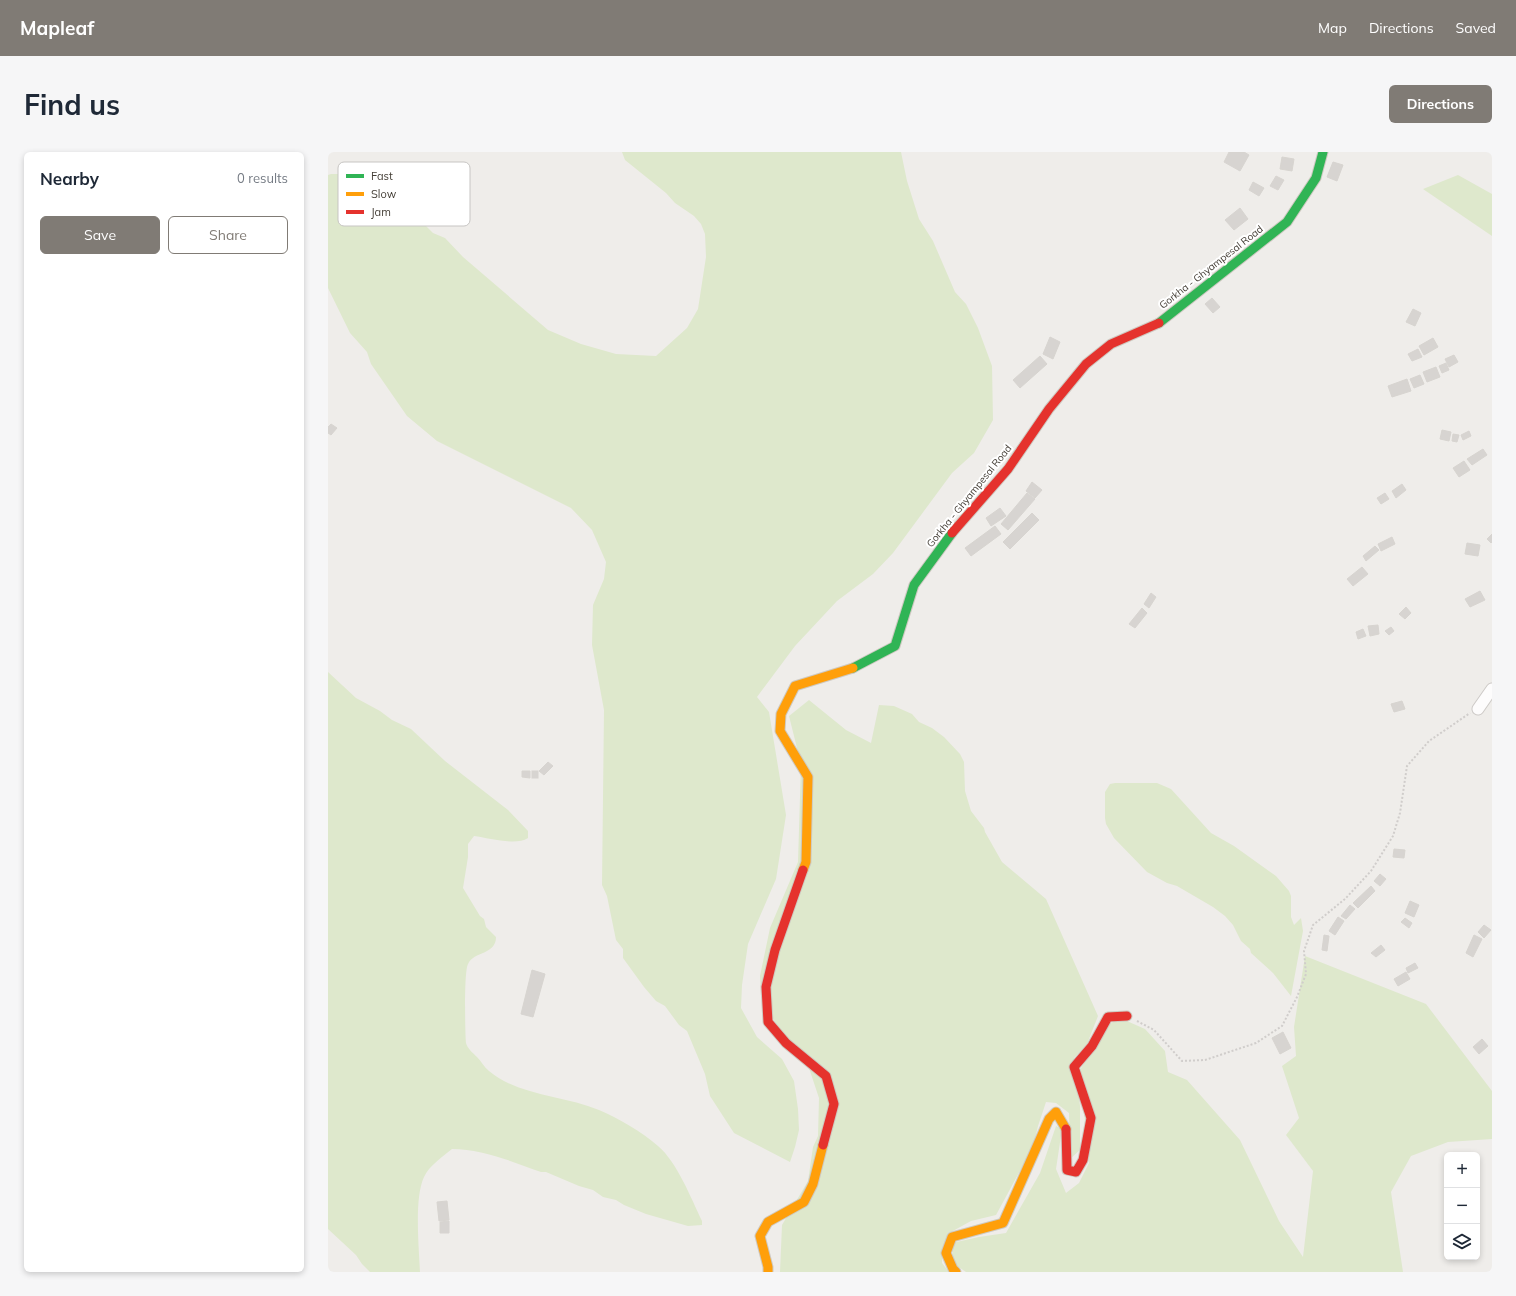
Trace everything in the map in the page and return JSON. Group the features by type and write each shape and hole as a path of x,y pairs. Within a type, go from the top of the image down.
{"main road":[{"name":"Gorkha - Ghyampesal Road","path":"768,1272 760,1236 768,1222 804,1202 814,1184 834,1104 826,1076 786,1043 768,1022 766,987 774,950 806,862 808,777 780,731 781,714 795,686 855,667 896,646 914,585 953,531 1008,469 1048,409 1086,364 1111,344 1159,323 1287,222 1316,178 1323,152"},
{"path":"956,1272 953,1269 946,1253 952,1237 1003,1223 1049,1119 1056,1112 1066,1128 1067,1170 1076,1172 1083,1160 1090,1118 1074,1067 1092,1046 1108,1017 1127,1016"}],"street":[{"path":"1478,709 1492,689"}],"path":[{"path":"1127,1016 1154,1030 1182,1061 1205,1060 1256,1043 1282,1026 1297,997 1306,974 1304,950 1313,925 1345,899 1371,871 1393,836 1400,813 1407,766 1429,741 1478,709"}],"green space":[{"path":"622,152 901,152 907,181 919,219 933,241 955,292 966,304 978,328 992,366 993,420 974,453 952,473 893,553 873,574 837,601 795,646 757,697 769,712 786,815 776,879 748,944 742,985 741,1008 757,1037 782,1059 794,1081 799,1130 790,1162 734,1133 710,1096 705,1074 687,1031 679,1025 665,1006 656,1001 644,987 623,958 623,949 616,940 607,896 602,885 604,710 592,645 593,605 604,579 606,562 592,530 571,508 437,441 407,416 371,364 367,352 350,333 328,288 328,175 338,174 338,226 426,226 433,233 445,238 463,257 548,330 581,344 616,354 656,356 687,328 698,309 706,257 705,234 701,224 694,216 675,203 666,193 625,160"},
{"path":"1458,175 1492,194 1492,236 1423,189"},
{"path":"328,672 356,698 380,711 392,720 411,729 445,761 508,810 528,831 528,838 523,840 495,840 474,836 468,844 468,857 463,888 480,916 484,919 486,927 496,937 495,943 489,950 475,957 468,964 465,1002 466,1043 470,1050 487,1069 514,1086 599,1110 630,1126 652,1141 665,1153 677,1171 702,1221 702,1225 688,1226 646,1214 616,1200 603,1197 593,1190 579,1186 546,1172 541,1172 508,1160 475,1151 452,1149 429,1169 421,1186 418,1210 420,1272 370,1272 356,1255 328,1229"},
{"path":"809,700 846,730 871,743 879,705 894,706 912,714 919,722 932,728 944,737 960,754 964,762 965,791 971,811 984,828 1002,862 1046,899 1098,1016 1087,1044 1074,1058 1080,1106 1080,1150 1070,1159 1069,1113 1056,1103 1046,1102 1033,1147 996,1215 971,1221 951,1232 942,1248 942,1263 949,1272 780,1272 782,1225 808,1181 813,1147 818,1136 819,1098 808,1065 783,1036 761,997 760,976 770,928 798,862 801,764 789,716"},
{"path":"1157,783 1171,789 1211,833 1234,846 1276,876 1289,891 1291,896 1291,917 1294,925 1301,918 1303,931 1291,996 1273,973 1251,953 1250,949 1241,941 1233,925 1225,916 1213,907 1177,886 1167,883 1147,872 1114,838 1106,824 1105,792 1110,784"},
{"path":"1305,956 1426,1004 1492,1091 1492,1139 1448,1142 1411,1156 1391,1192 1403,1272 966,1272 953,1263 952,1243 1006,1233 1040,1173 1056,1126 1062,1129 1056,1169 1066,1193 1079,1183 1089,1163 1080,1070 1105,1027 1120,1018 1145,1029 1165,1051 1168,1072 1187,1080 1240,1140 1279,1221 1303,1257 1313,1171 1286,1135 1299,1118 1282,1066 1296,1056 1294,1027"}],"building":[{"path":"1229,152 1244,152 1249,155 1240,171 1224,162"},
{"path":"1282,157 1294,159 1292,171 1280,169"},
{"path":"1333,162 1343,165 1337,181 1327,177"},
{"path":"1276,176 1284,180 1278,190 1270,186"},
{"path":"1253,182 1264,188 1259,196 1249,190"},
{"path":"1240,208 1248,219 1234,230 1225,220"},
{"path":"1212,298 1220,307 1213,313 1205,304"},
{"path":"1413,309 1421,313 1415,326 1406,322"},
{"path":"1050,337 1060,342 1053,359 1043,354"},
{"path":"1433,338 1438,347 1424,355 1419,346"},
{"path":"1418,349 1422,357 1412,361 1408,354"},
{"path":"1454,355 1458,362 1449,367 1445,359"},
{"path":"1040,356 1047,364 1020,388 1013,380"},
{"path":"1446,363 1449,370 1442,373 1439,366"},
{"path":"1436,367 1440,377 1427,382 1423,372"},
{"path":"1420,375 1424,384 1414,388 1410,379"},
{"path":"1407,379 1411,391 1392,397 1388,386"},
{"path":"331,424 337,428 331,435 328,433 328,427"},
{"path":"1442,430 1451,432 1449,441 1440,439"},
{"path":"1469,431 1471,436 1463,440 1461,435"},
{"path":"1453,434 1459,435 1457,442 1452,441"},
{"path":"1483,449 1487,455 1472,465 1467,459"},
{"path":"1464,461 1470,470 1459,477 1453,468"},
{"path":"1032,482 1042,490 1035,498 1026,491"},
{"path":"1402,484 1406,490 1396,498 1392,491"},
{"path":"1027,493 1035,499 1008,530 1001,524"},
{"path":"1385,493 1389,499 1381,504 1377,498"},
{"path":"1000,508 1006,516 991,526 986,518"},
{"path":"1032,513 1039,520 1010,549 1003,542"},
{"path":"995,526 1001,534 971,556 965,548"},
{"path":"1492,534 1492,542 1491,543 1487,539"},
{"path":"1392,537 1395,544 1381,551 1378,544"},
{"path":"1467,543 1480,545 1478,556 1465,554"},
{"path":"1375,546 1379,550 1366,561 1363,556"},
{"path":"1362,567 1368,574 1353,586 1347,579"},
{"path":"1480,591 1485,600 1470,607 1465,599"},
{"path":"1151,593 1156,597 1149,608 1144,604"},
{"path":"1406,607 1411,613 1405,619 1399,614"},
{"path":"1142,608 1147,613 1135,628 1129,624"},
{"path":"1378,625 1379,634 1370,636 1368,626"},
{"path":"1391,627 1394,631 1389,635 1385,631"},
{"path":"1363,629 1366,636 1358,639 1356,632"},
{"path":"1402,701 1405,709 1394,712 1391,704"},
{"path":"548,762 553,766 544,775 539,771"},
{"path":"522,771 530,771 530,778 522,777"},
{"path":"532,771 538,771 538,778 532,778"},
{"path":"1394,849 1405,850 1404,858 1393,857"},
{"path":"1380,874 1386,879 1380,886 1374,881"},
{"path":"1371,886 1375,891 1358,908 1353,903"},
{"path":"1410,901 1419,905 1414,917 1405,913"},
{"path":"1350,905 1355,909 1346,919 1341,916"},
{"path":"1338,917 1344,921 1335,935 1329,931"},
{"path":"1405,918 1412,923 1409,928 1401,922"},
{"path":"1484,925 1491,930 1484,938 1478,932"},
{"path":"1324,935 1329,936 1327,951 1322,950"},
{"path":"1474,935 1482,939 1473,957 1466,953"},
{"path":"1381,945 1385,950 1376,957 1371,953"},
{"path":"1415,963 1418,968 1408,973 1406,968"},
{"path":"532,970 545,974 533,1017 521,1014"},
{"path":"1406,972 1410,979 1398,986 1394,979"},
{"path":"1283,1032 1291,1048 1280,1054 1272,1038"},
{"path":"1482,1039 1488,1046 1479,1054 1473,1047"},
{"path":"447,1201 449,1220 439,1221 437,1202"},
{"path":"449,1221 449,1233 440,1233 440,1222"}],"traffic: fast":[{"path":"1159,323 1287,222 1316,178 1323,152"},
{"path":"853,668 895,646 914,585 952,533"}],"traffic: slow":[{"path":"803,870 806,862 808,777 780,731 781,714 795,686 853,668"},
{"path":"956,1272 953,1269 946,1253 952,1237 1003,1223 1049,1119 1056,1112 1066,1129"},
{"path":"768,1272 760,1236 768,1222 804,1202 813,1184 823,1145"}],"traffic: jam":[{"path":"952,533 1008,469 1049,409 1086,364 1111,344 1159,323"},
{"path":"803,870 775,950 766,987 768,1022 786,1043 826,1076 834,1104 823,1145"},
{"path":"1066,1129 1067,1170 1076,1172 1083,1160 1091,1118 1074,1067 1092,1046 1108,1017 1127,1016"}]}
